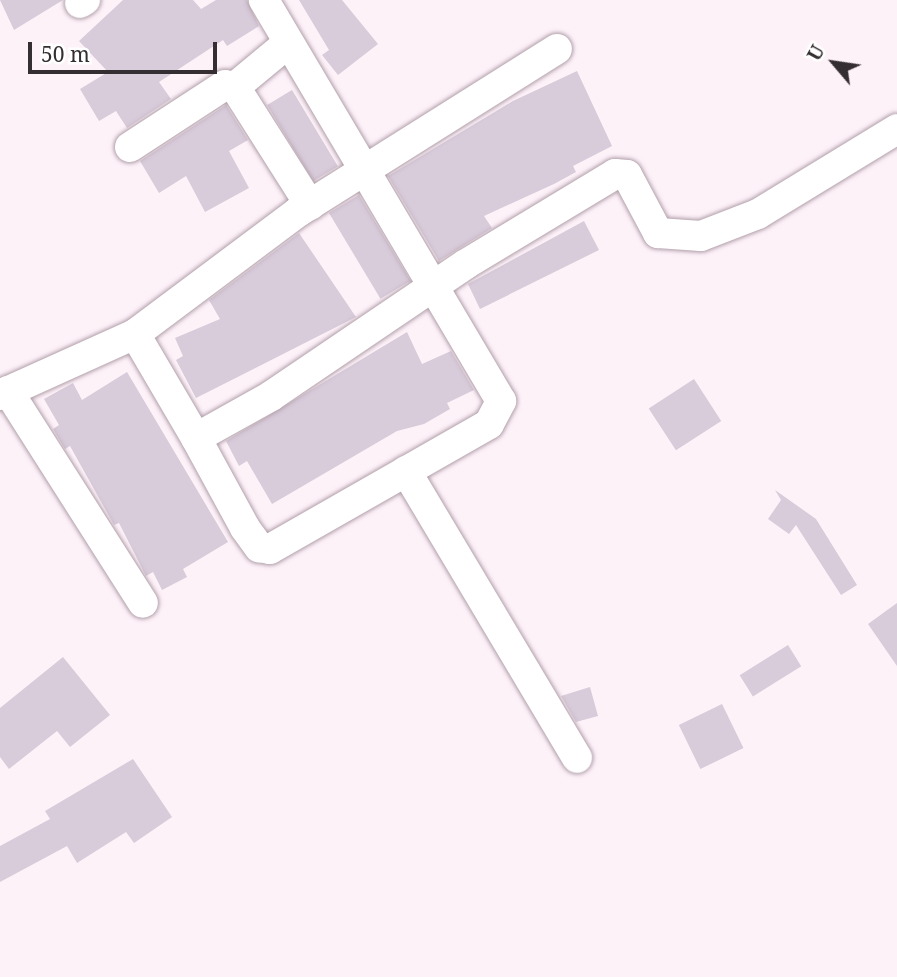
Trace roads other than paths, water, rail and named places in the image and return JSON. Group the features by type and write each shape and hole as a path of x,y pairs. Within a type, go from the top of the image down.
{"street":[{"path":"135,334 245,528 259,547 270,549 489,424 501,401 264,0"},
{"path":"235,87 288,43"},
{"path":"144,603 4,393 135,334 310,205 557,49"},
{"path":"130,147 225,85 235,87 245,95 310,205"},
{"path":"196,438 271,396 615,174 627,175 658,233 701,236 758,214 897,129"},
{"path":"406,471 577,758"}]}
